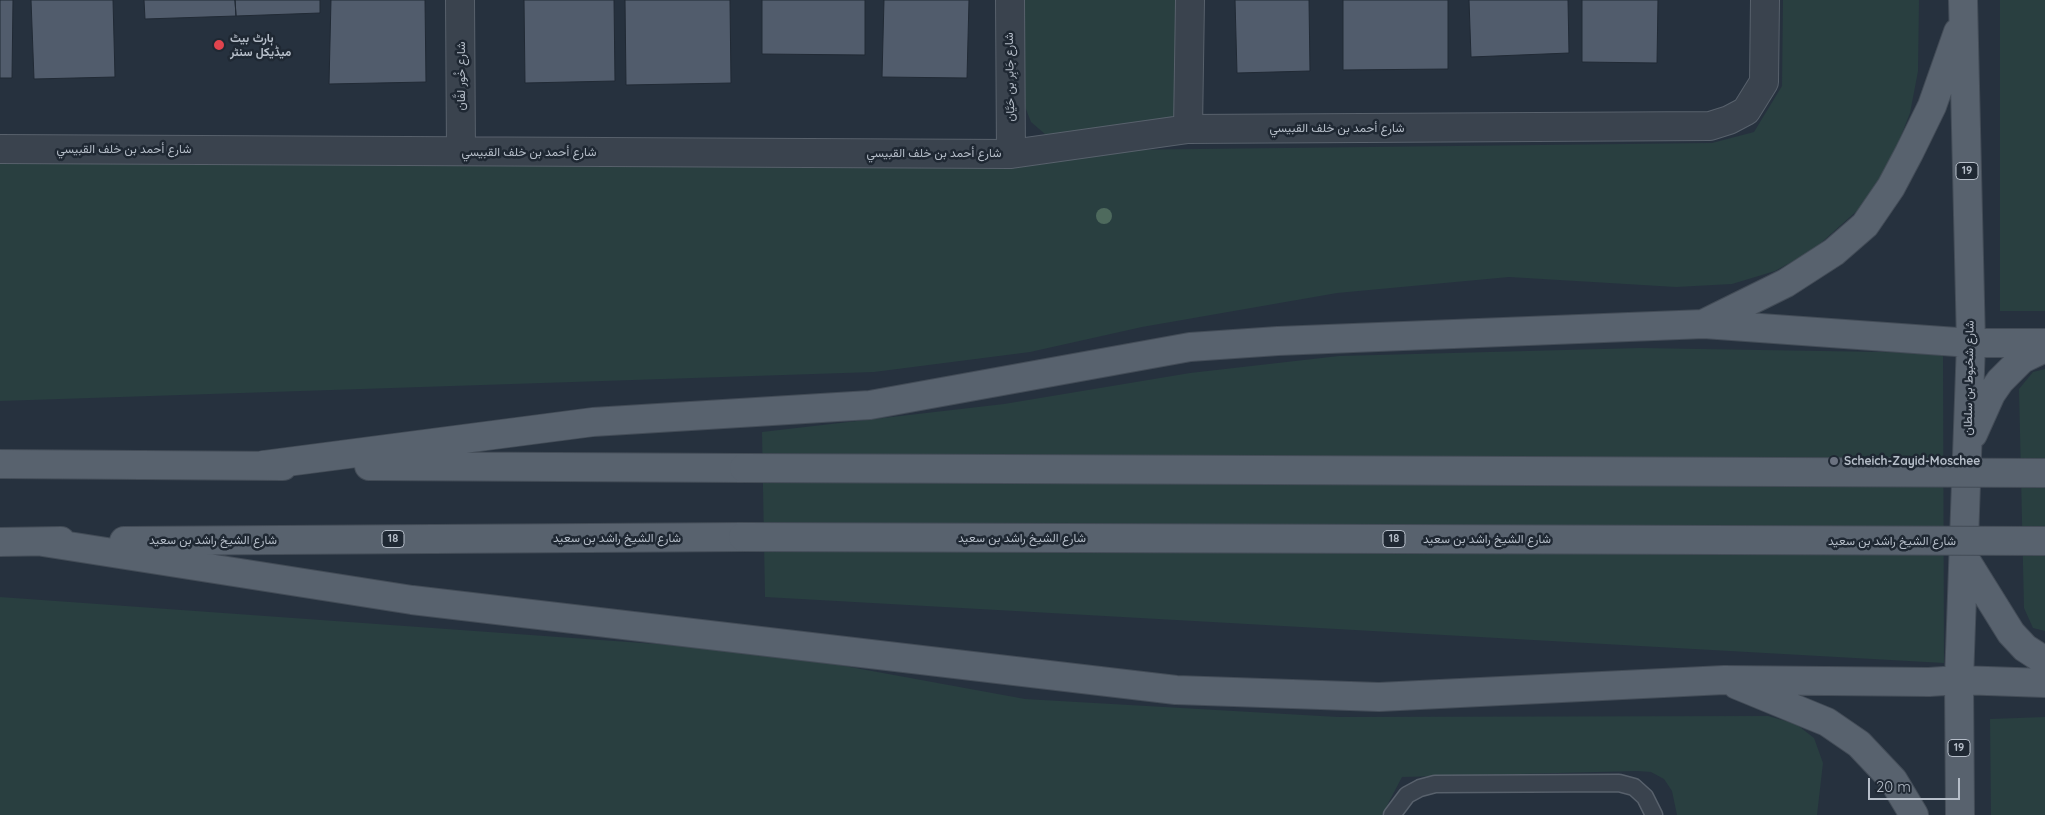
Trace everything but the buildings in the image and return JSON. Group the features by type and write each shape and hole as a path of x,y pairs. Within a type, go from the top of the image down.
{"main road":[{"path":"1704,324 1786,282 1834,252 1865,225 1892,187 1932,106 1963,8"},
{"name":"شارع شخبوط بن سلطان","path":"1960,815 1959,680 1965,559 1971,343 1963,8"},
{"path":"264,465 593,422 870,405 1190,347 1278,341 1704,324 1971,343 2045,343"},
{"path":"1968,444 1991,394 2000,381 2022,359 2045,348"},
{"path":"0,464 2045,473"},
{"name":"شارع الشيخ راشد بن سعيد","path":"0,542 743,537 2045,541"},
{"path":"43,542 412,600 1176,690 1379,697 1724,680 1929,682 1959,680 2045,683"},
{"path":"1965,559 2011,633 2025,648 2045,661"},
{"path":"1724,680 1827,722 1859,744 1884,769 1914,815"}],"street":[{"name":"شارع خُور لفَّان","path":"460,0 462,151"},
{"name":"شارع جَابِر بن حَيَّان","path":"1010,0 1011,154"},
{"path":"1188,128 1190,0"},
{"name":"شارع أحمد بن خلف القبيسي","path":"0,149 1011,154 1188,128 1710,126 1729,120 1746,111 1764,82 1764,0"}],"lane":[{"path":"1392,815 1407,795 1420,788 1435,784 1619,783 1634,787 1646,797 1654,815"}],"green space":[{"path":"1025,0 1180,0 1177,116 1168,128 1065,139 1045,134 1031,122 1024,104"},
{"path":"1783,0 1919,0 1918,71 1910,113 1892,159 1860,208 1813,250 1775,271 1732,284 1676,287 1509,277 1337,293 1142,327 1030,352 874,372 0,401 0,163 1712,143 1754,132 1782,86"},
{"path":"2000,0 2045,0 2045,311 2000,311"},
{"path":"1640,348 1943,353 1944,663 765,597 762,432 1004,404 1190,373 1339,356"},
{"path":"2045,369 2045,631 2033,628 2024,608 2019,389 2033,372"},
{"path":"0,597 768,652 1025,699 1338,717 1768,716 1796,724 1814,738 1823,763 1817,815 1677,815 1672,791 1664,779 1651,772 1637,771 1402,777 1382,815 0,815"},
{"path":"2045,717 2045,815 1991,815 1990,719"}],"place":[{"name":"ہارٹ بیٹ میڈیکل سنٹر","path":"219,45"},
{"name":"Scheich-Zayid-Moschee","path":"1834,461"}]}
